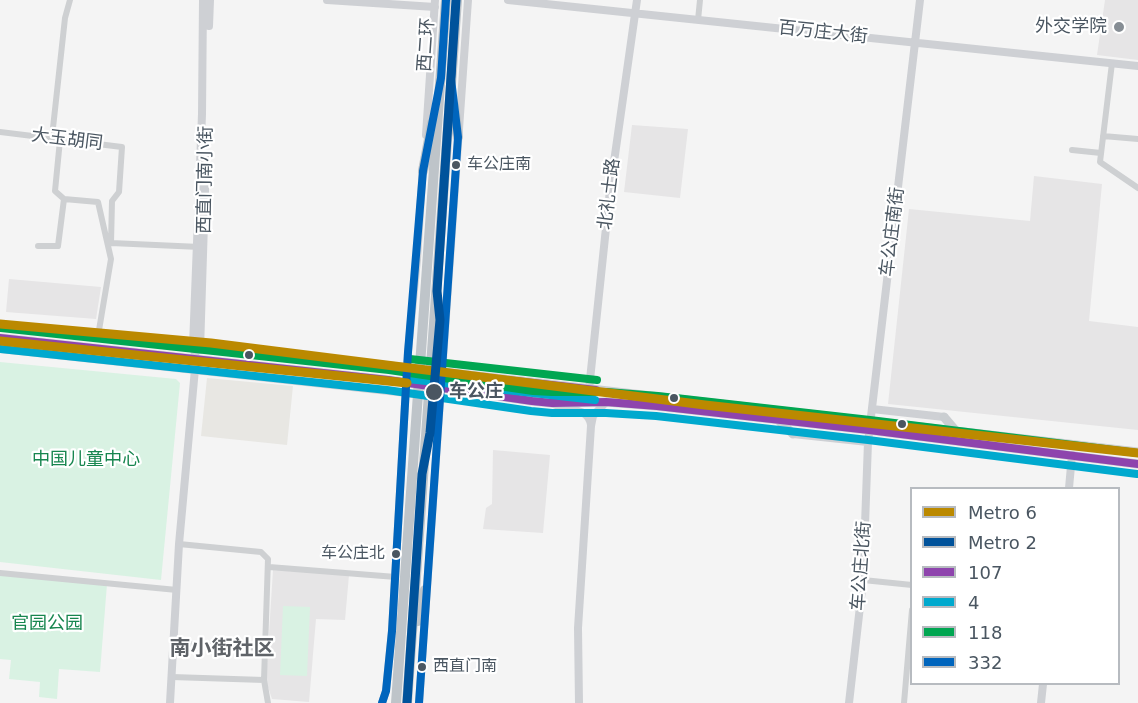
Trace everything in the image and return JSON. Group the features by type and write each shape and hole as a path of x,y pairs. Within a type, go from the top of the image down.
{"highway":[{"name":"西二环","path":"396,703 431,308 446,79 446,0"},
{"name":"西二环","path":"446,79 457,0"},
{"path":"446,79 458,137"},
{"path":"423,171 446,79"},
{"name":"西二环","path":"407,703 420,450"},
{"path":"411,653 425,590"}],"main road":[{"path":"0,325 589,389 870,425 1138,464"},
{"path":"0,338 196,358 441,392 552,403 606,402 777,419 955,430 1138,452"},
{"path":"944,417 955,430"},
{"path":"777,419 794,434"}],"street":[{"path":"52,137 65,18 70,0"},
{"name":"西直门南小街","path":"200,247 203,0"},
{"name":"西直门南小街","path":"170,703 179,544 197,347 210,0"},
{"path":"327,0 435,3 417,260 411,304 396,577 386,691 382,703"},
{"path":"418,703 468,0"},
{"name":"百万庄大街","path":"508,0 1138,66"},
{"name":"北礼士路","path":"589,389 610,190 637,0"},
{"path":"698,20 700,0"},
{"name":"车公庄南街","path":"870,425 920,0"},
{"path":"1112,63 1100,162 1138,188"},
{"name":"大玉胡同","path":"0,132 122,147 119,192 112,201 111,243 200,247"},
{"path":"1103,136 1138,139"},
{"path":"60,140 55,191 63,199 98,202 111,260 98,336"},
{"path":"1072,150 1101,153"},
{"path":"38,246 57,246 63,199"},
{"path":"0,349 406,388"},
{"path":"579,703 578,628 591,426 593,416 606,402"},
{"path":"552,403 558,407 586,413 590,418 591,426"},
{"path":"872,409 944,417"},
{"name":"车公庄北街","path":"849,703 863,580 870,425"},
{"path":"794,434 868,442"},
{"path":"1068,487 1072,455"},
{"path":"179,544 261,552 268,559 264,681 268,703"},
{"path":"269,567 396,577"},
{"path":"0,573 177,590"},
{"path":"863,580 910,585"},
{"path":"904,703 910,633"},
{"path":"173,643 265,648"},
{"path":"172,677 264,681"},
{"path":"1041,703 1043,685"}],"shaded area":[{"name":"外交学院","path":"1105,0 1138,0 1138,60 1097,55"},
{"path":"632,125 688,129 680,198 624,192"},
{"path":"1034,176 1102,184 1089,321 1138,327 1138,430 888,404 909,209 1030,221"},
{"path":"9,279 101,287 96,319 6,312"},
{"path":"207,378 293,386 287,445 201,436"},
{"path":"493,450 550,455 543,533 483,529 486,508 492,504"},
{"path":"273,570 349,575 345,620 316,619 309,702 272,699 266,681"}],"green space":[{"name":"中国儿童中心","path":"0,362 176,379 180,383 161,580 0,562"},
{"name":"官园公园","path":"0,574 107,584 100,672 59,669 57,699 39,697 40,682 9,679 11,660 0,659"},
{"path":"283,606 310,607 307,676 280,675"}],"metro line":[{"name":"2","path":"407,703 422,474 430,433 440,320 437,291 456,0"},
{"name":"6","path":"0,324 211,343 705,405 1138,453"},
{"name":"6","path":"0,341 407,383"}],"transit line":[{"name":"332","path":"382,703 386,691 392,631 408,352 423,171 441,78 446,0"},
{"name":"332","path":"419,703 458,137 451,79 452,69"},
{"name":"118","path":"1,328 389,370 533,391 607,392 658,396 1138,453"},
{"name":"107","path":"0,338 388,380 532,401 606,402 657,406 1138,464"},
{"name":"4","path":"0,349 387,390 531,411 656,416 1137,474"},
{"name":"118","path":"410,359 597,380"},
{"name":"107","path":"409,369 596,390"},
{"name":"4","path":"408,379 595,400"}],"place":[{"name":"外交学院","path":"1119,27"},
{"name":"车公庄南","path":"456,165"},
{"name":"车公庄","path":"434,392"},
{"name":"车公庄北","path":"396,554"},
{"name":"西直门南","path":"422,667"}],"district":[{"name":"南小街社区","path":"222,650"}]}
